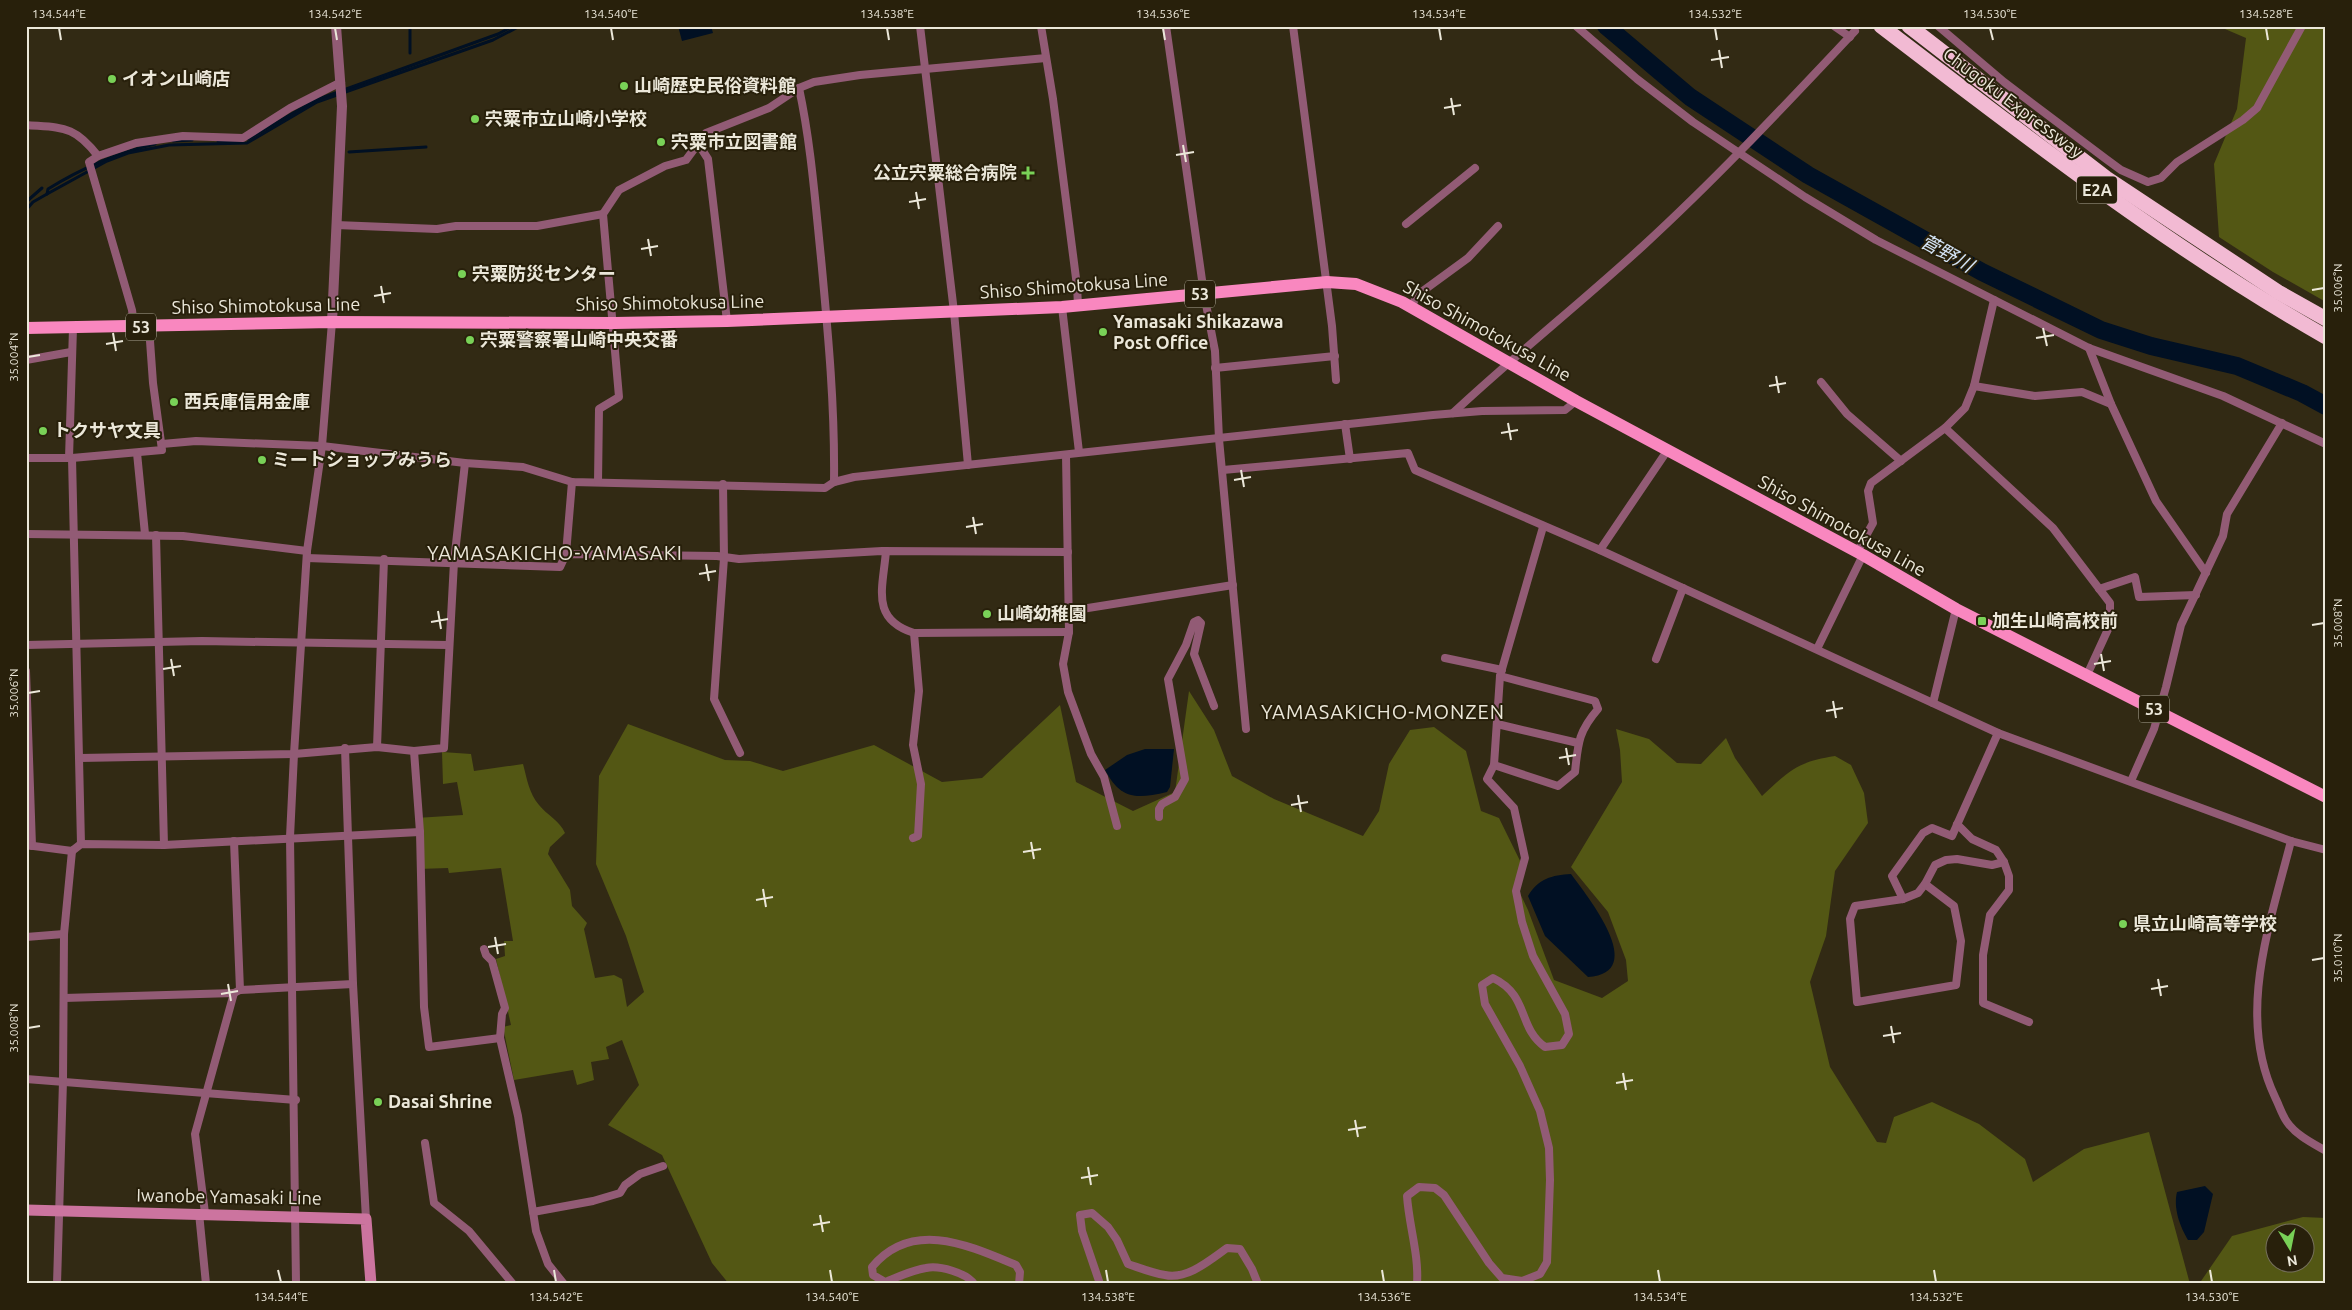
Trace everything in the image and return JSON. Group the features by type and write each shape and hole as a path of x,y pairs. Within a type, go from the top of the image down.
{"highway":[{"name":"Chugoku Expressway","path":"1881,26 2096,189 2183,250 2269,305 2326,336"},
{"name":"Chugoku Expressway","path":"1909,26 2106,178 2278,292 2326,319"}],"main road":[{"name":"Shiso Shimotokusa Line","path":"26,328 332,322 614,323 727,321 828,315 1062,307 1327,282 1344,282 1371,288 1412,308 1576,401 1860,554 1956,609 2326,797"},
{"name":"Iwanobe Yamasaki Line","path":"26,1210 296,1215 366,1219"},
{"path":"366,1219 371,1284"}],"street":[{"path":"296,1284 296,1100 291,987 290,837 307,554 322,446 332,322 341,130 341,82 336,26"},
{"path":"920,26 954,312 968,465"},
{"path":"1041,26 1063,176 1078,305"},
{"path":"1166,26 1204,294 1215,351 1219,439 1246,729"},
{"path":"1293,26 1327,282 1336,380"},
{"path":"1576,26 1637,79 1693,122 1876,240 2089,348 2223,396 2326,444"},
{"path":"1453,413 1508,362 1644,245 1740,153 1852,34 1834,26"},
{"path":"1938,26 2004,82 2106,159 2121,170 2148,182 2161,178 2177,162 2243,120 2257,108 2302,26"},
{"path":"598,482 599,409 619,396 604,214 619,190 665,166 686,160 699,145 706,133 769,108 799,88 814,82 843,77 1046,58"},
{"path":"134,326 132,310 89,162 98,156 136,143 183,136 243,138 290,108 341,82"},
{"path":"799,88 809,137 828,315 835,419 834,482"},
{"path":"26,125 71,130 84,138 98,156"},
{"path":"699,145 708,159 727,321"},
{"path":"1406,224 1475,168"},
{"path":"336,225 436,230 456,226 538,226 604,214"},
{"path":"1412,308 1416,296 1468,258 1498,226"},
{"path":"1817,649 1873,523 1868,491 1871,483 1945,428 1965,408 1974,386 1994,300"},
{"path":"1062,307 1079,452"},
{"path":"26,458 71,458 162,450 153,383 149,326"},
{"path":"73,328 71,352 71,458 81,844"},
{"path":"2089,348 2156,501 2206,573"},
{"path":"26,360 71,352"},
{"path":"1215,368 1335,356"},
{"path":"1821,382 1848,414 1901,461"},
{"path":"1974,386 2035,396 2082,392 2112,404"},
{"path":"162,444 196,441 322,446 465,463 523,466 572,482 723,484 825,488 834,482 854,477 1453,413 1564,410 1576,401"},
{"path":"2131,781 2159,712 2181,625 2223,536 2227,514 2282,423"},
{"path":"1345,424 1350,459"},
{"path":"1945,428 2053,528 2110,603 2110,625 2087,675"},
{"path":"1600,550 1667,451"},
{"path":"137,453 145,534"},
{"path":"1223,470 1408,453 1415,470 1543,527 1600,550 1998,733 2290,841 2326,850"},
{"path":"1066,455 1069,632 1063,664 1068,692 1091,754 1104,777 1116,826"},
{"path":"80,758 294,754 345,748 377,747 414,751 444,748 448,645 454,562 465,463"},
{"path":"26,534 145,534 213,538 307,554 560,567 566,554 572,482"},
{"path":"723,484 724,558 714,699 740,753"},
{"path":"1417,1284 1418,1262 1409,1224 1407,1196 1419,1187 1435,1188 1444,1195 1502,1278 1522,1281 1540,1274 1547,1262 1549,1148 1540,1111 1520,1066 1485,1004 1482,984 1493,978 1506,984 1517,998 1534,1039 1545,1047 1562,1045 1570,1034 1565,1014 1533,956 1522,922 1516,891 1525,858 1514,808 1487,779 1494,766 1501,673 1543,527"},
{"path":"156,535 157,642 164,845"},
{"path":"566,554 603,553 739,559 886,551 1068,552"},
{"path":"886,551 882,606 887,618 899,629 914,633 1069,632"},
{"path":"377,747 384,559"},
{"path":"2099,589 2135,577 2139,598 2196,595"},
{"path":"1069,611 1233,585"},
{"path":"1656,659 1683,588"},
{"path":"1933,703 1956,609"},
{"path":"1159,817 1159,809 1162,804 1174,797 1185,778 1168,680 1186,645 1194,622 1198,620 1201,623 1194,654 1214,706"},
{"path":"913,838 918,836 922,803 922,784 914,744 919,691 914,633"},
{"path":"26,645 157,642 302,642 448,645"},
{"path":"1445,658 1595,701 1598,709 1585,724 1578,743 1575,772 1558,786 1494,766"},
{"path":"26,671 29,846 72,851 81,844 164,845 348,834 420,832"},
{"path":"1497,724 1578,743"},
{"path":"1903,899 1892,876 1923,834 1932,828 1952,836 1998,733"},
{"path":"345,748 353,984 366,1219"},
{"path":"414,751 420,832 424,1007 428,1047 500,1038"},
{"path":"1957,824 1972,839 1996,850 2004,862 2009,876 2008,890 1990,915 1983,955 1983,1003 2030,1022"},
{"path":"206,1284 196,1134 237,992 234,841"},
{"path":"2290,841 2263,954 2257,991 2257,1032 2265,1076 2286,1121 2298,1133 2326,1152"},
{"path":"57,1284 63,1081 64,934 72,851"},
{"path":"1925,884 1954,906 1961,942 1956,985 1857,1002 1850,919 1855,906 1903,899 1918,893 1935,865 1946,860 1957,859 1992,865 2004,862"},
{"path":"26,937 64,934"},
{"path":"484,948 486,955 492,961 505,1008 502,1014 500,1038 518,1116 536,1231 548,1264 564,1284"},
{"path":"64,998 237,992 353,984"},
{"path":"26,1079 296,1100"},
{"path":"425,1143 434,1203 469,1231 513,1284"},
{"path":"533,1212 593,1201 620,1193 625,1185 640,1174 663,1166"},
{"path":"1100,1284 1082,1231 1080,1215 1092,1213 1108,1227 1117,1240 1128,1264 1166,1276 1181,1274 1203,1265 1227,1248 1240,1249 1252,1269 1258,1284"},
{"path":"974,1284 970,1278 954,1272 928,1267 885,1282 873,1275 872,1267 884,1254 898,1245 925,1240 969,1246 1016,1265 1020,1272 1020,1284"}],"shaded area":[{"path":"2218,26 2326,26 2326,302 2273,272 2219,237 2214,164 2237,109 2246,38"},
{"path":"1189,691 1214,730 1232,776 1274,799 1363,836 1379,811 1389,764 1410,730 1434,727 1466,751 1481,811 1499,818 1525,871 1515,883 1528,910 1554,980 1602,998 1628,981 1626,960 1608,912 1571,867 1622,782 1620,750 1616,729 1649,739 1677,763 1701,764 1726,738 1735,758 1762,796 1787,774 1811,761 1835,756 1851,765 1864,793 1868,823 1835,871 1826,936 1810,982 1830,1067 1877,1142 1886,1143 1894,1117 1932,1102 1979,1124 2025,1159 2033,1182 2084,1149 2149,1132 2190,1284 729,1284 712,1263 662,1155 608,1125 639,1085 622,1040 606,1047 609,1059 591,1062 594,1080 577,1085 573,1070 514,1080 503,1027 511,1025 496,959 505,956 504,941 513,941 501,868 449,873 448,868 418,869 416,818 463,815 457,782 443,784 442,752 471,754 474,771 523,764 533,796 542,809 560,825 565,833 550,847 548,854 570,890 572,906 587,923 584,929 595,978 614,975 622,979 627,1007 644,992 626,936 596,864 599,776 628,724 725,760 750,761 783,771 874,745 942,782 982,778 1060,705 1076,782 1133,811 1175,792"},
{"path":"2303,1217 2326,1218 2326,1284 2199,1284 2232,1236 2264,1227 2264,1272 2314,1272 2314,1222 2284,1222"}],"water":[{"path":"678,26 711,26 713,33 682,41"},
{"path":"1145,749 1174,749 1170,787 1167,792 1146,796 1130,795 1117,787 1105,770 1127,755"},
{"path":"1571,874 1600,915 1609,932 1614,948 1614,962 1606,972 1588,977 1545,936 1528,896 1536,886 1546,879 1558,875"},
{"path":"2205,1186 2213,1194 2204,1232 2197,1240 2188,1240 2178,1217 2177,1192"}],"waterway":[{"path":"410,26 410,53"},
{"path":"248,139 316,100 498,34 513,26"},
{"path":"26,210 33,202 47,194 107,161 128,153 169,145 247,143 317,102 493,40 520,26"},
{"name":"菅野川","path":"1606,26 1690,97 1808,175 1982,272 2101,330 2151,346 2237,366 2302,393 2326,406"},
{"path":"173,141 192,140"},
{"path":"218,141 242,141"},
{"path":"47,194 48,189 74,174 113,157 155,144"},
{"path":"349,152 426,147"},
{"path":"26,202 42,188"}],"place":[{"name":"イオン山崎店","path":"112,79"},
{"name":"山崎歴史民俗資料館","path":"624,86"},
{"name":"宍粟市立山崎小学校","path":"475,119"},
{"name":"宍粟市立図書館","path":"661,142"},
{"name":"公立宍粟総合病院","path":"1028,173"},
{"name":"宍粟防災センター","path":"462,274"},
{"name":"Yamasaki Shikazawa Post Office","path":"1103,332"},
{"name":"宍粟警察署山崎中央交番","path":"470,340"},
{"name":"西兵庫信用金庫","path":"174,402"},
{"name":"トクサヤ文具","path":"43,431"},
{"name":"ミートショップみうら","path":"262,460"},
{"name":"山崎幼稚園","path":"987,614"},
{"name":"加生山崎高校前","path":"1982,621"},
{"name":"県立山崎高等学校","path":"2123,924"},
{"name":"Dasai Shrine","path":"378,1102"}],"district":[{"name":"YAMASAKICHO-YAMASAKI","path":"555,553"},
{"name":"YAMASAKICHO-MONZEN","path":"1383,712"}]}
